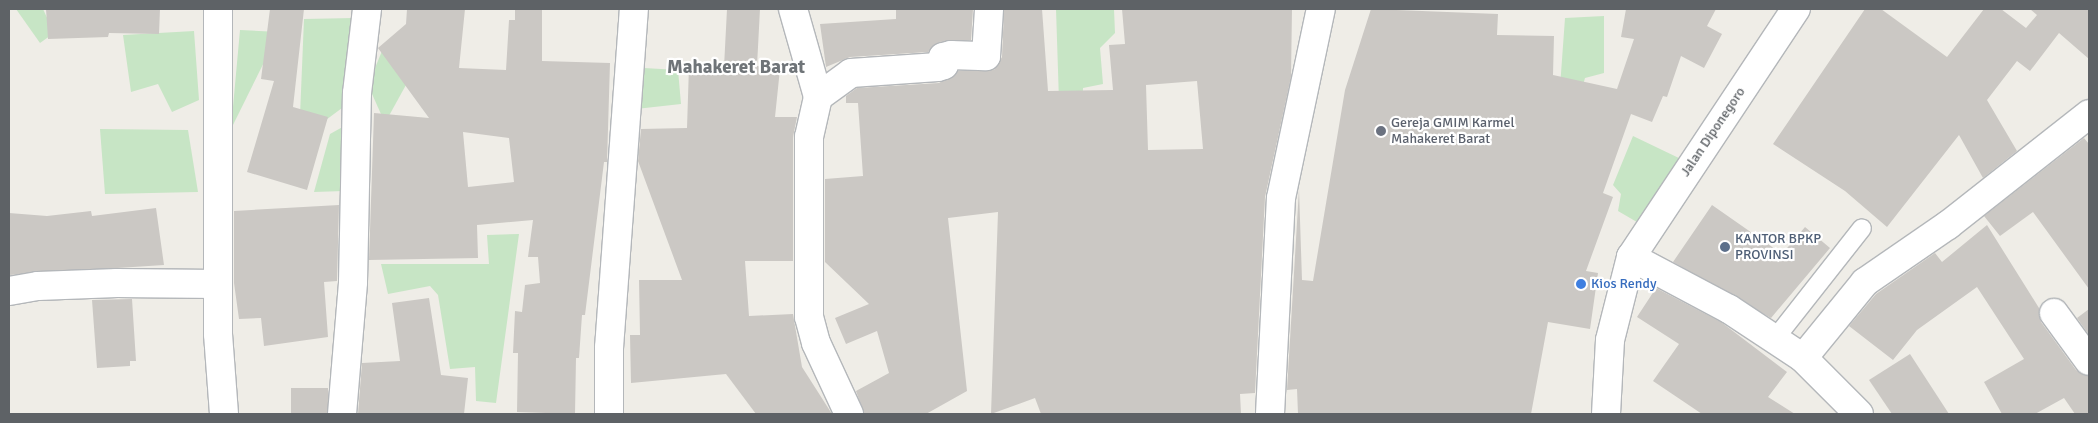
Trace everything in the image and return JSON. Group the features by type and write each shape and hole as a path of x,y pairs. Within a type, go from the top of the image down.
{"street":[{"path":"218,9 218,284 224,414"},
{"path":"342,414 353,282 357,93 367,9"},
{"path":"609,414 609,348 634,9"},
{"path":"793,9 818,98 809,137 809,317 816,343 850,414"},
{"path":"818,98 851,73 938,67 944,65 943,57 951,55 986,56 989,9"},
{"path":"1270,414 1281,198 1321,9"},
{"name":"Jalan Diponegoro","path":"1606,414 1610,340 1631,257 1796,9"},
{"path":"1803,358 1865,282 1948,225 2089,114"},
{"path":"1631,257 1729,309 1803,358 1859,414"},
{"path":"9,291 38,286 118,283 218,284"},
{"path":"2054,313 2089,361"}],"lane":[{"path":"1774,340 1862,228"}],"green space":[{"path":"16,9 43,9 54,33 40,43"},
{"path":"1056,9 1114,9 1115,33 1100,48 1103,84 1083,88 1082,131 1060,132"},
{"path":"1604,16 1604,73 1585,78 1577,107 1559,101 1565,18"},
{"path":"353,18 342,108 299,140 304,19"},
{"path":"240,30 279,32 231,129"},
{"path":"194,31 199,100 172,112 158,84 131,92 123,35"},
{"path":"382,51 412,74 385,123 368,85"},
{"path":"644,68 678,70 681,104 636,109"},
{"path":"348,124 344,191 314,192 330,134"},
{"path":"100,129 188,130 198,192 105,194"},
{"path":"1633,136 1683,160 1642,225 1618,211 1621,194 1613,185"},
{"path":"519,234 496,403 476,401 475,367 450,369 438,295 430,286 388,294 381,264 489,264 487,235"}],"building":[{"path":"46,9 160,9 159,34 109,33 108,37 48,39"},
{"path":"270,9 304,9 293,107 328,117 307,190 247,172 274,81 261,79"},
{"path":"407,9 465,9 459,68 506,70 509,20 515,20 515,9 542,9 542,61 610,63 607,162 604,162 585,315 582,315 579,358 576,358 575,414 517,412 518,353 513,353 515,311 522,312 525,285 540,283 538,257 528,257 533,220 477,225 478,258 369,260 374,113 429,118 378,48 406,24","holes":["463,132 509,138 514,182 468,187"]},
{"path":"727,9 760,9 757,66 780,69 775,117 797,117 793,137 793,261 745,261 749,316 793,314 802,367 832,414 756,414 726,374 631,383 630,335 640,335 639,280 682,280 638,161 641,129 687,128 689,66 724,67"},
{"path":"973,9 971,40 939,42 928,52 850,57 826,67 820,24 896,19 896,10"},
{"path":"1004,9 1042,9 1048,91 1113,90 1109,45 1125,44 1122,9 1292,9 1291,77 1265,197 1255,393 1240,394 1241,414 1041,414 1035,398 991,414 998,212 948,218 967,391 926,414 864,414 856,391 889,373 877,331 846,344 835,318 869,304 825,262 825,179 863,176 858,103 846,103 846,96 857,88 939,83 958,71 994,70 1002,57","holes":["1197,81 1203,149 1148,150 1146,85"]},
{"path":"1371,9 1498,14 1497,35 1554,36 1553,75 1617,89 1634,39 1621,37 1626,9 1716,9 1707,26 1722,34 1704,68 1681,56 1667,97 1663,96 1652,122 1631,114 1603,193 1613,197 1586,271 1598,273 1590,329 1548,322 1531,414 1298,414 1297,389 1287,390 1299,189 1302,280 1313,281 1345,90"},
{"path":"1865,9 1881,9 1947,57 1984,9 2001,9 2026,28 2037,15 2030,9 2089,9 2089,59 2059,33 2030,71 2017,61 1987,100 2017,151 1983,178 1959,135 1887,227 1845,191 1773,144"},
{"path":"2084,138 2089,144 2089,289 2033,212 2000,236 1984,216"},
{"path":"339,205 337,281 324,282 328,337 264,346 261,318 239,319 234,283 234,211"},
{"path":"1712,205 1782,254 1805,227 1830,248 1771,318 1673,262"},
{"path":"156,208 164,265 9,275 9,213 47,216 91,211 92,216"},
{"path":"1987,225 2039,308 2041,322 2076,370 2089,376 2089,414 2075,414 2064,398 2035,414 2002,414 1984,382 2024,359 1977,287 1917,330 1893,360 1849,326 1876,294 1935,253 1942,262"},
{"path":"1656,288 1721,322 1787,372 1768,397 1795,414 1702,414 1653,381 1679,344 1637,317"},
{"path":"429,298 441,375 468,378 464,414 358,414 362,363 400,361 392,303"},
{"path":"132,299 136,361 130,361 130,366 97,368 92,300"},
{"path":"2089,309 2089,335 2077,318"},
{"path":"1910,354 1949,414 1892,414 1869,380"},
{"path":"291,388 328,388 328,414 291,414"}],"place":[{"name":"Gereja GMIM Karmel Mahakeret Barat","path":"1381,131"},
{"name":"KANTOR BPKP PROVINSI","path":"1725,247"},
{"name":"Kios Rendy","path":"1581,284"}],"district":[{"name":"Mahakeret Barat","path":"736,68"}]}
